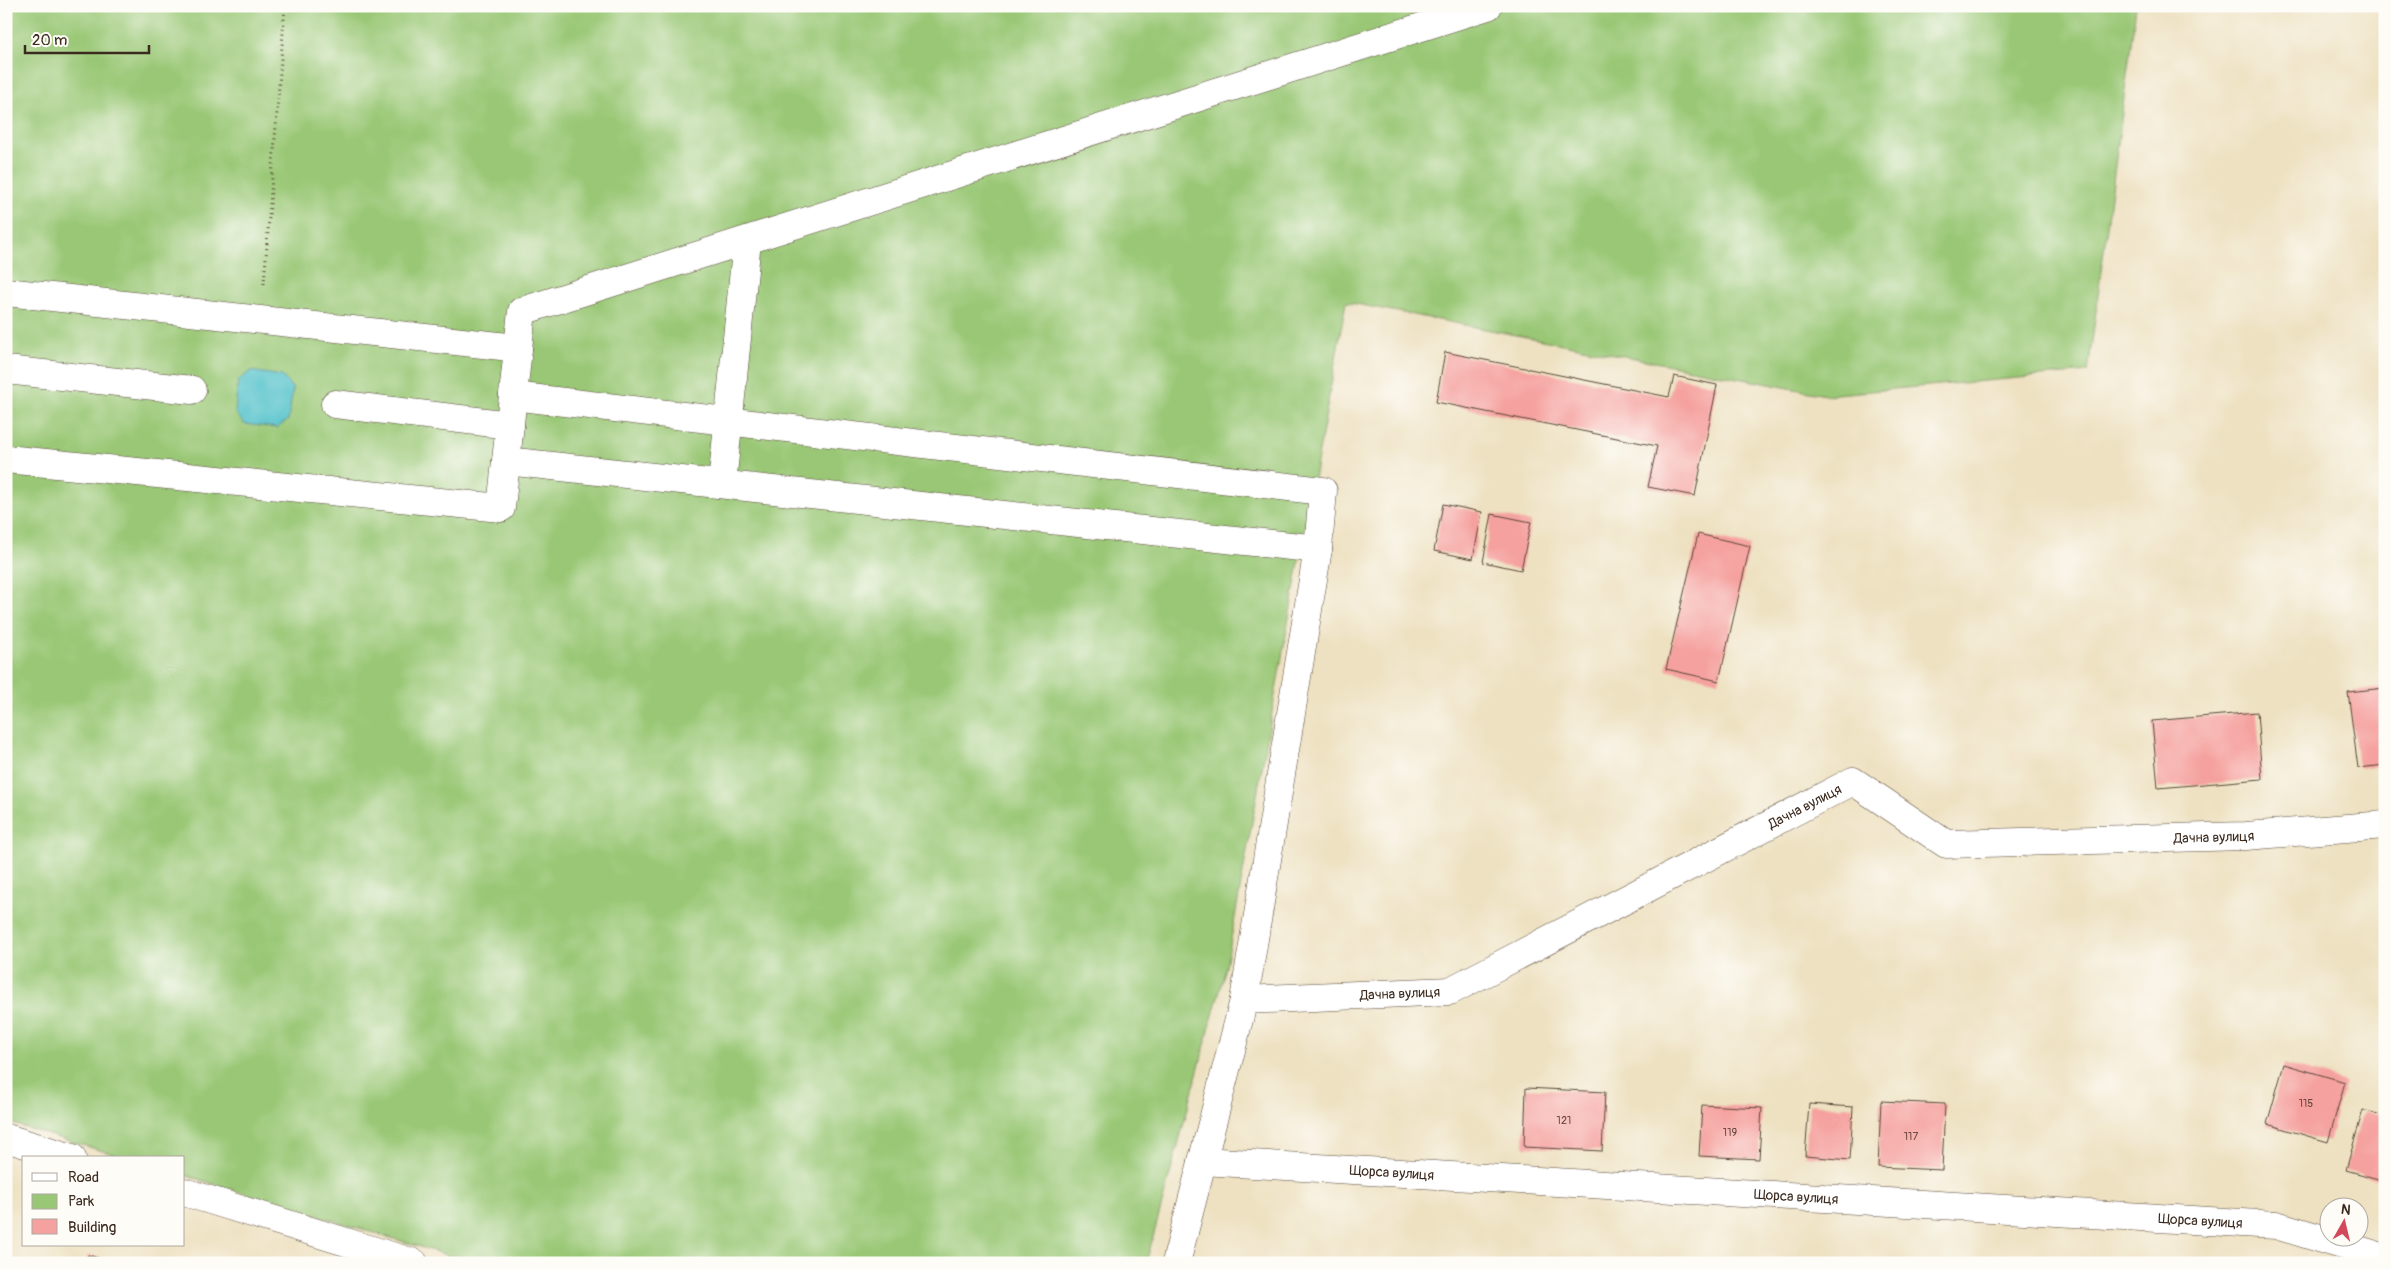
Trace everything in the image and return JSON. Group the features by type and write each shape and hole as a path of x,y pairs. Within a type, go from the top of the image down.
{"street":[{"path":"6,459 501,508 522,311 1488,6"},
{"path":"722,484 747,241"},
{"path":"6,292 518,348"},
{"path":"6,370 192,390"},
{"path":"513,396 1323,491 1318,549 1244,1000 1176,1263"},
{"path":"335,404 510,425"},
{"path":"506,461 1318,549"},
{"name":"Дачна вулиця","path":"1244,1000 1450,991 1853,781 1946,844 2246,836 2385,825"},
{"path":"6,1138 65,1156"},
{"name":"Щорса вулиця","path":"1202,1161 2276,1225 2385,1258"},
{"path":"185,1192 414,1263"}],"path":[{"path":"262,320 285,6"}],"green space":[{"path":"6,6 2136,6 2088,372 1825,395 1346,302 1226,967 1146,1263 473,1263 185,1175 185,1156 119,1156 6,1122"}],"water":[{"path":"251,371 282,376 293,389 288,420 277,428 244,424 235,412 238,381"}],"building":[{"path":"1445,352 1669,397 1674,376 1717,385 1695,496 1648,487 1657,446 1436,402"},
{"path":"1443,504 1482,512 1473,559 1434,551"},
{"path":"1492,514 1531,522 1521,570 1483,562"},
{"path":"1698,534 1750,546 1719,681 1666,669"},
{"path":"2385,688 2385,765 2358,768 2348,692"},
{"path":"2257,712 2262,779 2158,788 2152,721"},
{"path":"2284,1064 2345,1082 2328,1142 2267,1124"},
{"path":"1526,1088 1605,1092 1602,1151 1524,1147"},
{"path":"1881,1101 1945,1104 1942,1170 1878,1167"},
{"path":"1809,1104 1853,1107 1850,1160 1805,1156"},
{"path":"1702,1105 1762,1108 1759,1159 1699,1156"},
{"path":"2363,1110 2385,1116 2385,1181 2346,1170"},
{"path":"88,1255 113,1262 113,1263 86,1263"}]}
